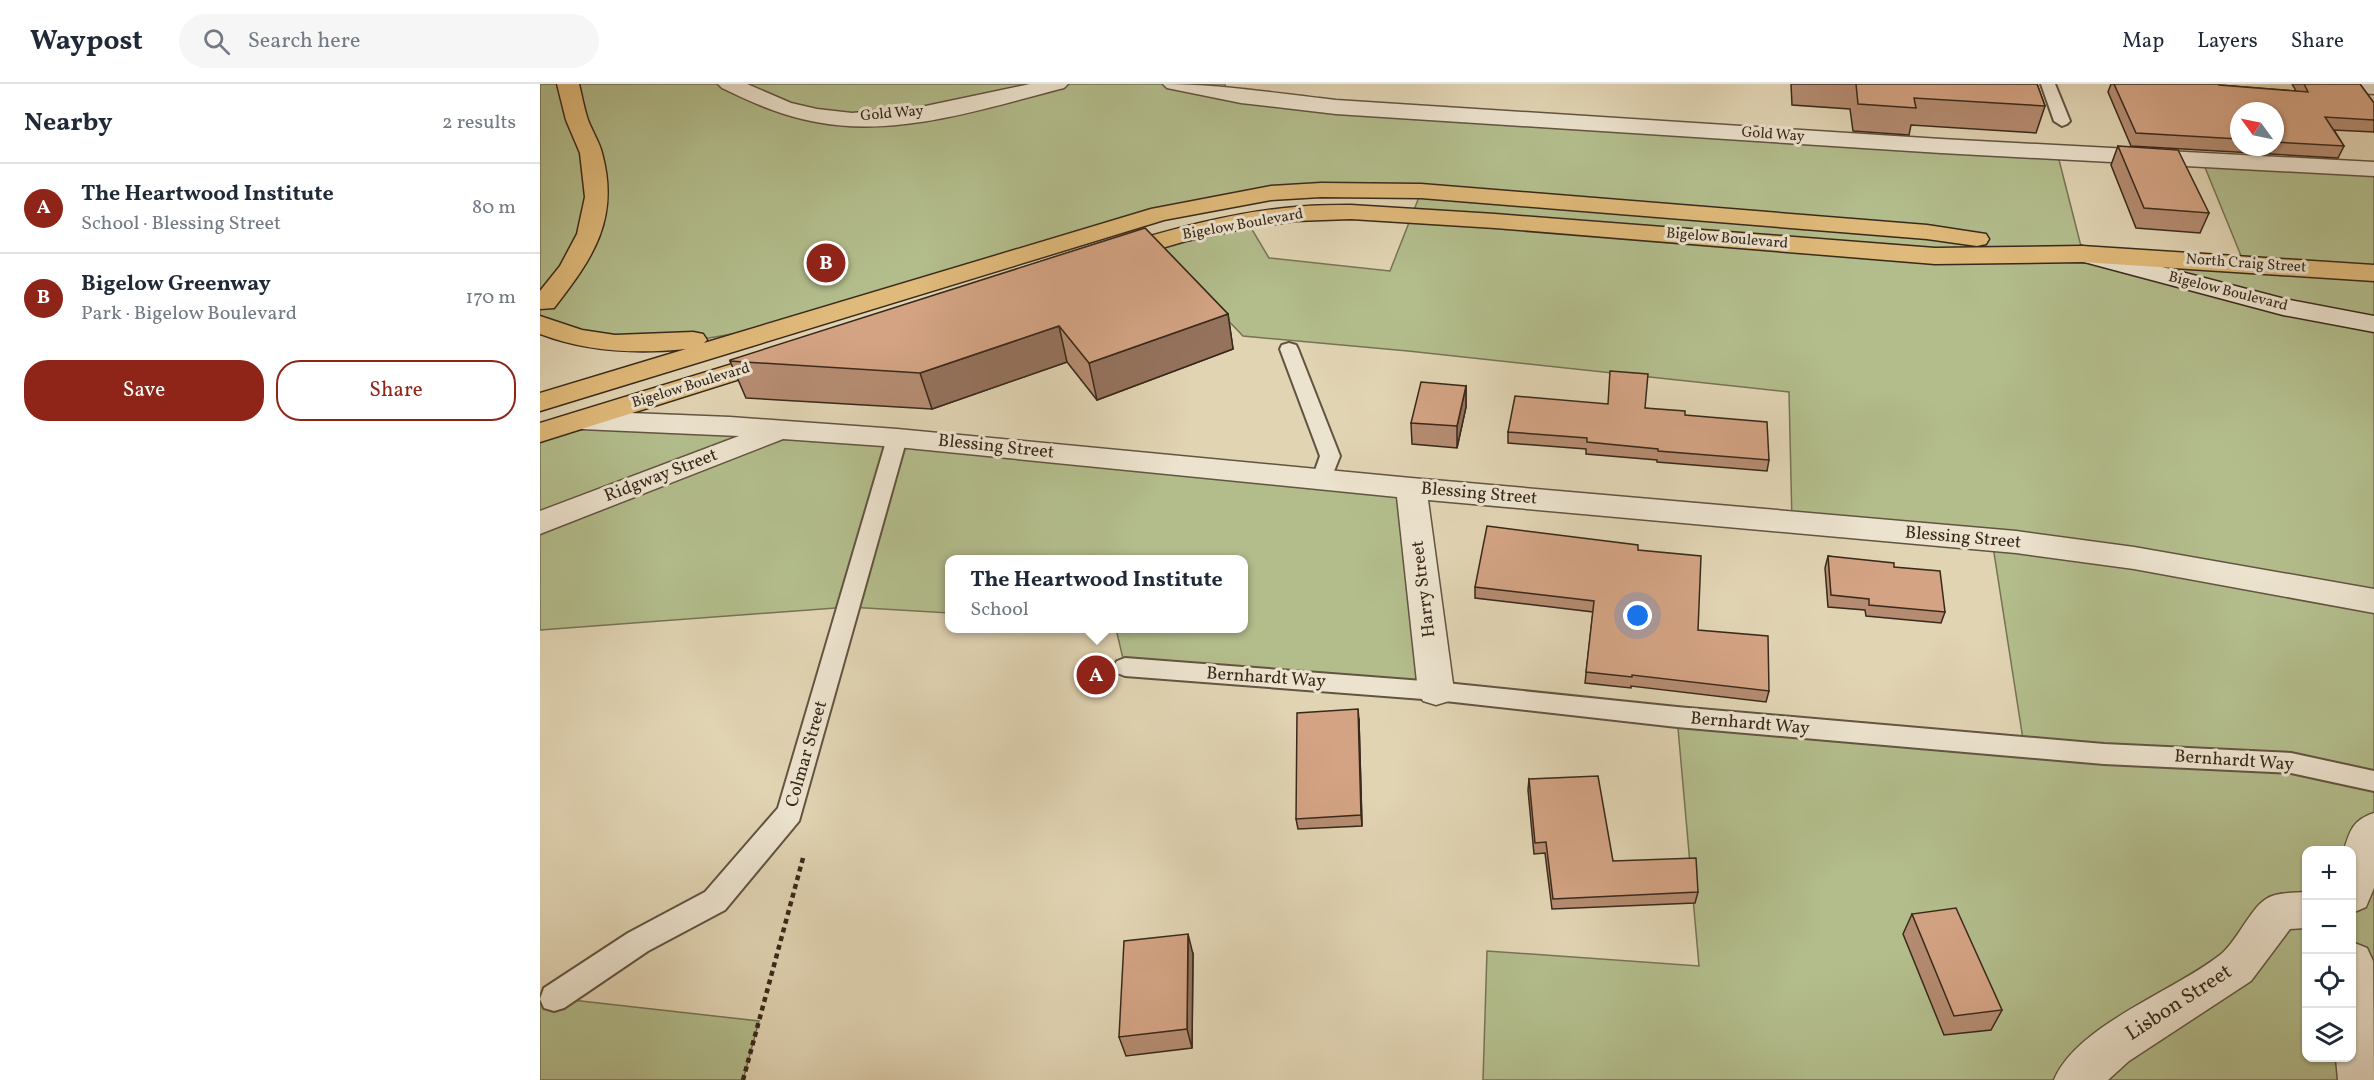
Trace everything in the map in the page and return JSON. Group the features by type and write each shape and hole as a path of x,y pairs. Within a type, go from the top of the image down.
{"main road":[{"path":"568,84 577,119 592,155 599,188 598,208 591,234 576,264 542,313 577,338 612,344 650,345 709,338 807,321"},
{"name":"Bigelow Boulevard","path":"545,399 1160,214 1271,193 1321,190 1421,191 1927,232 2082,254"},
{"name":"Bigelow Boulevard","path":"1088,262 1182,234 1247,221 1295,214 1351,212 1484,220 1935,256 2082,254"},
{"name":"North Craig Street","path":"2082,254 2374,273"},
{"name":"Bigelow Boulevard","path":"540,433 806,350"},
{"path":"545,399 581,420"}],"street":[{"name":"Gold Way","path":"729,84 786,108 826,116 869,118 912,115 1057,84"},
{"name":"Gold Way","path":"1174,84 1240,97 1336,107 1941,146 2374,169"},
{"path":"2308,84 2374,88"},
{"name":"Bigelow Boulevard","path":"2082,254 2283,306 2374,324"},
{"name":"Blessing Street","path":"581,420 897,438 1411,488 2016,542 2134,558 2374,601"},
{"name":"Ridgway Street","path":"540,523 782,430"},
{"name":"Harry Street","path":"1411,488 1436,691"},
{"path":"2356,880 2368,836 2374,829"},
{"name":"Lisbon Street","path":"2076,1080 2113,1046 2236,968 2279,912 2302,910"},
{"path":"2355,1008 2360,1080"}],"lane":[{"path":"2048,84 2062,121"},
{"path":"1289,350 1330,456 1322,479"},
{"name":"Colmar Street","path":"554,998 638,942 715,901 790,813 897,438"},
{"name":"Bernhardt Way","path":"1125,667 1436,691 1677,717 2104,754 2291,763 2374,781"}],"green space":[{"path":"540,84 1225,84 1226,93 2057,152 2083,254 2244,263 2202,160 2374,169 2374,1080 1483,1080 1487,951 1699,966 1677,717 2024,746 1992,540 1792,523 1789,392 1408,351 1243,336 1153,242 1247,221 1269,258 1390,271 1421,192 1219,201 807,321 709,338 650,345 540,324 540,308 559,284 540,289"},
{"path":"581,420 1411,488 1436,691 1125,667 1117,633 1248,633 1248,555 945,555 945,613 849,607 540,630 540,433"},
{"path":"554,998 759,1021 743,1080 540,1080 540,999"}],"building":[{"path":"1856,84 2037,84 2045,106 1914,98 1916,108 1858,104"},
{"path":"2114,84 2218,84 2308,92 2304,84 2360,84 2374,103 2374,120 2325,117 2344,146 2284,143 2284,102 2230,102 2230,138 2136,133"},
{"path":"2118,146 2178,150 2209,213 2144,208"},
{"path":"1145,228 1228,314 1089,363 1059,326 920,373 730,361 730,360"},
{"path":"1610,371 1648,374 1645,408 1685,411 1685,415 1767,422 1769,460 1658,451 1658,449 1587,442 1587,438 1508,432 1515,396 1608,404"},
{"path":"1421,382 1466,386 1457,426 1411,423"},
{"path":"1487,526 1638,545 1638,550 1701,556 1698,630 1768,636 1769,691 1586,672 1594,601 1475,587"},
{"path":"1828,556 1894,563 1894,567 1940,571 1945,612 1869,605 1869,599 1831,595"},
{"path":"1358,709 1361,815 1296,819 1297,713"},
{"path":"1598,776 1613,861 1696,858 1698,892 1553,899 1546,842 1535,843 1529,779"},
{"path":"1956,908 2002,1010 1954,1016 1912,914"},
{"path":"1188,934 1187,1029 1119,1037 1124,941"}],"place":[{"name":"Bigelow Greenway","path":"826,263"},
{"name":"The Heartwood Institute","path":"1096,675"}]}
